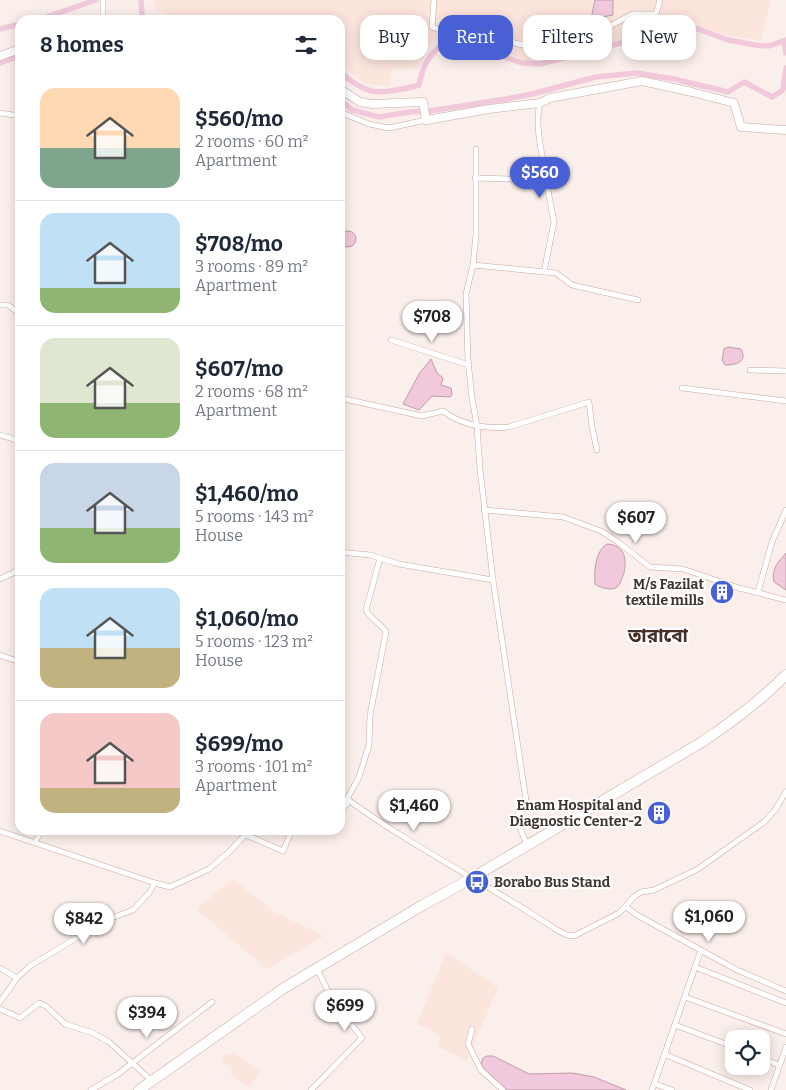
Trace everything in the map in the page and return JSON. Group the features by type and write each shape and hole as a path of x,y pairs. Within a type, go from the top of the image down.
{"highway":[{"path":"139,1090 317,968 723,728 761,699 786,675"}],"street":[{"path":"434,0 432,26 444,32 484,35 539,48 549,47 606,28 633,14 656,14 660,0"},
{"path":"103,2 103,15"},
{"path":"0,56 15,51"},
{"path":"345,114 369,124 389,128 490,109 540,102 550,98 642,81 734,103 741,127 786,130"},
{"path":"345,92 360,102 372,104 423,102 427,120"},
{"path":"540,102 537,116 539,140 554,222 544,272"},
{"path":"0,112 15,115"},
{"path":"476,149 476,234 473,265 466,294 469,365 493,580 528,807 515,817 528,844"},
{"path":"475,178 546,180"},
{"path":"473,265 556,274 572,285 638,300"},
{"path":"0,305 8,305 15,310"},
{"path":"391,340 469,365"},
{"path":"750,370 786,371"},
{"path":"682,388 786,401"},
{"path":"345,399 422,416 443,411 463,424 498,428 509,427 589,402 597,450"},
{"path":"0,435 15,440"},
{"path":"484,510 563,517 601,531 650,567 683,569 739,588 786,600"},
{"path":"758,592 772,542 786,510"},
{"path":"345,552 370,555 399,564 493,580"},
{"path":"345,806 359,777 370,745 370,715 386,632 383,626 369,616 366,610 380,558"},
{"path":"0,579 15,572"},
{"path":"0,655 15,660"},
{"path":"347,799 418,847 440,857 567,935 574,936 619,913 641,892 654,890 698,869 755,828 775,810 786,792"},
{"path":"0,831 170,887 209,869 245,835"},
{"path":"35,842 39,835"},
{"path":"248,835 283,851 290,835"},
{"path":"0,1002 17,978 30,966 104,921 133,910 150,893 155,883"},
{"path":"626,907 637,915 737,970 786,991"},
{"path":"652,1090 701,950"},
{"path":"695,967 786,1003"},
{"path":"0,968 17,978"},
{"path":"311,1090 362,1038 332,999 317,968"},
{"path":"685,997 786,1034"},
{"path":"91,1090 118,1074 212,1002"},
{"path":"0,1009 20,1018 39,1003 46,1006 65,1024 77,1029 94,1032 109,1042 152,1081"},
{"path":"675,1025 725,1044"},
{"path":"472,1029 468,1044 477,1062 482,1070 503,1090"},
{"path":"771,1090 786,1047"},
{"path":"664,1054 750,1090"},
{"path":"770,1062 779,1065"},
{"path":"655,1084 672,1090"}],"shaded area":[{"path":"155,0 771,0 761,40 728,36 696,25 696,15 622,15 622,39 612,42 612,15 523,15 523,59 513,56 513,15 438,15 438,40 433,40 428,50 428,15 360,15 360,60 423,60 418,69 391,68 390,86 365,84 345,68 345,15 165,15 153,6"},
{"path":"595,0 613,0 613,15 592,15"},
{"path":"345,232 354,233 354,245 345,246"},
{"path":"728,347 741,349 743,357 740,362 725,365 722,360 724,349"},
{"path":"431,359 437,373 443,378 441,385 451,388 452,395 450,397 432,396 419,410 403,404 419,374"},
{"path":"607,544 618,547 625,558 625,568 620,584 612,589 603,588 595,584 595,568 598,557 603,547"},
{"path":"786,553 786,590 774,582 773,573"},
{"path":"233,879 273,911 324,936 267,969 196,909"},
{"path":"446,953 498,988 467,1060 437,1047 441,1035 417,1024"},
{"path":"233,1051 260,1072 249,1087 230,1073 232,1069 223,1063 222,1058"},
{"path":"493,1056 529,1074 573,1073 594,1077 626,1090 507,1090 481,1064 483,1058"}],"waterway":[{"path":"52,15 96,0"},
{"path":"141,0 142,15"},
{"path":"0,29 15,25"},
{"path":"345,76 363,88 376,92 419,85 426,63 441,45 466,45 522,63 540,64 682,27 698,29 728,40 755,45 769,46 786,40"},
{"path":"784,41 786,53"},
{"path":"0,63 15,58"},
{"path":"345,104 352,110 379,117 506,99 596,77 636,73 674,79 728,92 744,82 772,97 783,90 786,68"}],"place":[{"name":"M/s Fazilat textile mills","path":"722,592"},
{"name":"Enam Hospital and Diagnostic Center-2","path":"659,813"},
{"name":"Borabo Bus Stand","path":"477,882"}],"district":[{"name":"তারাবো","path":"658,635"}]}
